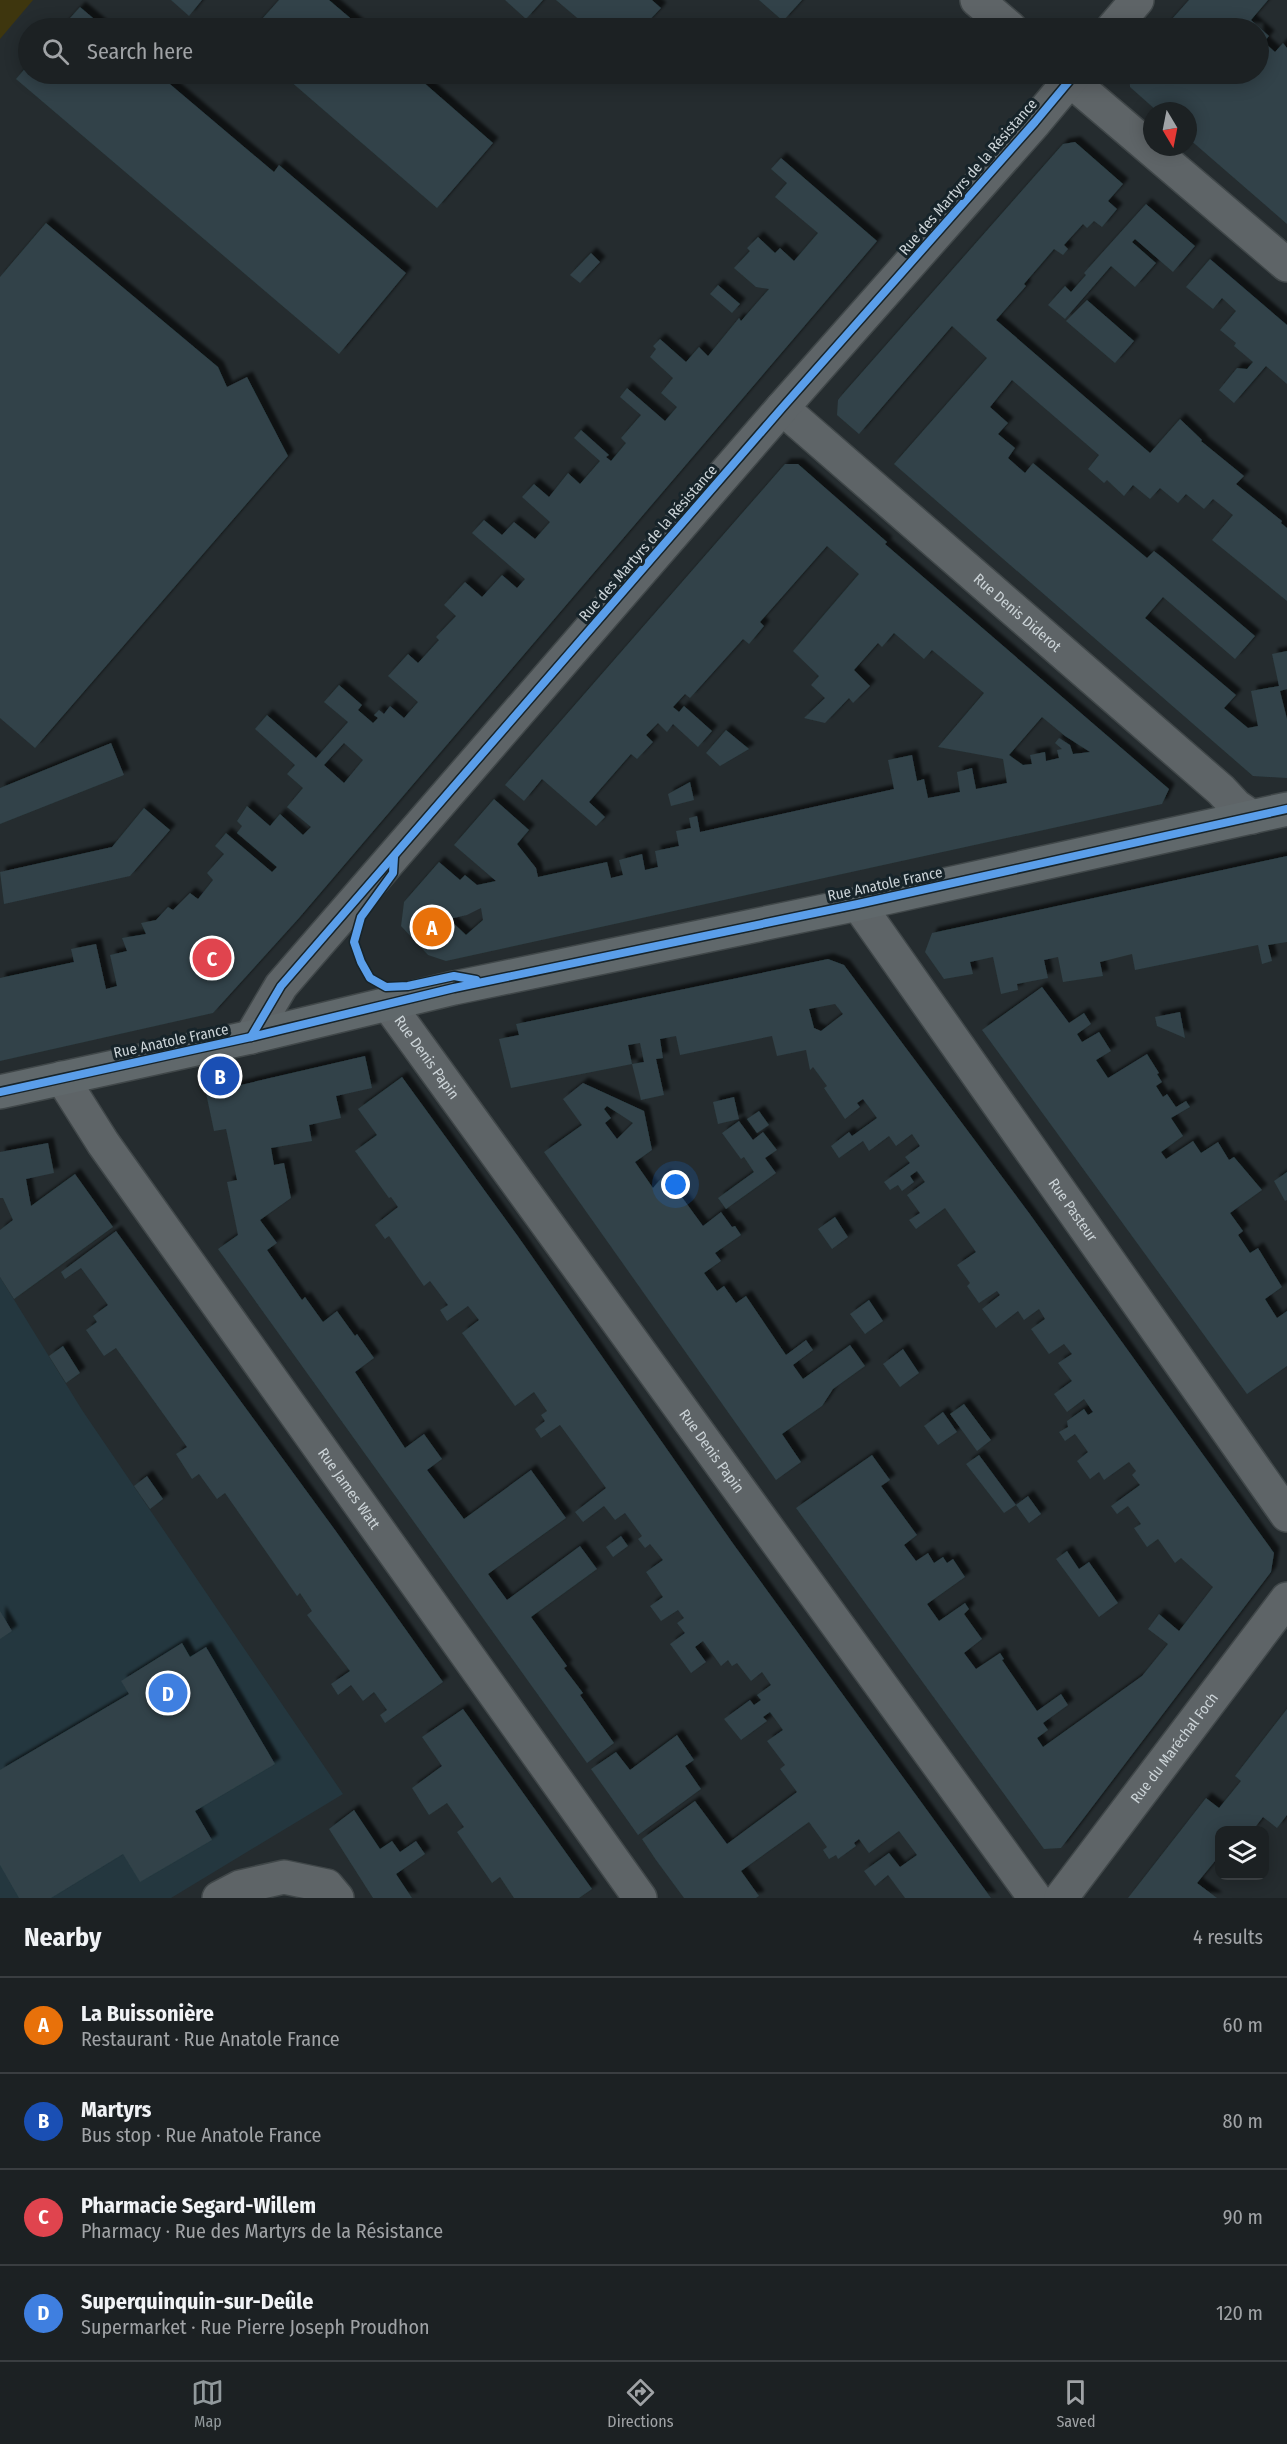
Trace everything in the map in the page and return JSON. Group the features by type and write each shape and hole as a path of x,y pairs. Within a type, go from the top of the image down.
{"street":[{"path":"977,0 998,18"},
{"path":"1122,18 1137,0"},
{"name":"Rue des Martyrs de la Résistance","path":"251,1037 281,986 783,408 1035,122 1063,84"},
{"path":"1078,84 1287,265"},
{"name":"Rue Denis Diderot","path":"783,408 1212,782 1236,806 1252,817"},
{"name":"Rue Anatole France","path":"0,1092 251,1037 488,981 858,904 1287,809"},
{"name":"Rue Pasteur","path":"858,904 1287,1515"},
{"name":"Rue Denis Papin","path":"388,1004 1035,1898"},
{"name":"Rue James Watt","path":"62,1078 103,1143 640,1898"},
{"name":"Rue du Maréchal Foch","path":"1061,1898 1287,1599"},
{"path":"219,1898 240,1887 284,1877 327,1886 337,1898"}],"shaded area":[{"path":"0,0 33,0 0,39"},
{"path":"0,1277 82,1410 343,1794 171,1898 0,1898"}],"building":[{"path":"171,0 202,0 189,16"},
{"path":"279,0 329,0 350,18 263,18"},
{"path":"505,0 543,0 525,18"},
{"path":"556,0 652,0 661,8 652,18 577,18"},
{"path":"759,0 802,0 786,18 780,18"},
{"path":"1189,0 1268,0 1253,18 1173,18"},
{"path":"80,7 93,18 70,18"},
{"path":"1283,43 1287,48 1287,224 1197,146 1197,102 1147,102 1130,87 1130,84 1269,84 1269,47 1275,52"},
{"path":"22,84 170,84 274,172 279,165 406,273 339,354"},
{"path":"294,84 425,84 493,143 437,208"},
{"path":"1075,142 1123,184 1108,201 1117,209 1102,227 1094,221 1087,228 1083,224 1064,245 1068,249 1063,255 1054,249 996,320 1150,453 1180,419 1201,441 1244,476 1236,484 1282,521 1281,523 1287,528 1287,601 1212,540 1233,515 1213,499 1204,509 1186,494 1178,503 1160,488 1150,499 1133,485 1124,496 1107,480 1104,483 1088,469 1099,455 1012,380 990,407 1008,423 998,434 1015,448 1008,458 1025,473 1033,463 1147,558 1154,551 1163,558 1255,636 1235,659 1163,597 1145,618 1236,695 1224,708 1248,728 1258,726 1251,691 1279,686 1272,654 1287,651 1287,689 1280,691 1287,719 1287,778 1253,776 894,464 987,358 952,326 859,434 837,415 838,400 842,395 1063,144"},
{"path":"781,158 877,241 299,918 213,1013 0,1061 0,978 74,962 71,949 96,944 106,989 117,986 110,955 127,951 122,938 146,934 141,923 156,920 168,907 173,910 190,893 198,899 213,880 207,873 224,854 215,846 226,833 272,872 277,867 237,833 242,826 237,821 247,806 270,826 280,814 303,835 311,827 287,807 303,788 287,774 295,765 255,729 267,715 316,758 348,722 324,702 339,685 362,705 358,710 373,723 378,718 374,715 379,710 384,714 390,706 404,718 418,702 388,676 408,654 418,663 439,640 436,637 456,616 444,605 465,582 482,597 502,575 517,588 525,579 472,533 484,520 502,535 514,522 535,539 550,522 522,497 534,484 549,497 568,473 580,484 600,461 574,438 581,430 609,455 606,457 611,461 626,443 621,438 641,415 620,397 627,388 665,421 677,407 661,393 673,378 650,357 656,349 653,346 660,339 686,362 699,347 708,356 739,318 741,321 769,289 756,287 734,268 750,251 747,248 758,237 775,253 780,248 794,261 818,233 775,197 787,183 771,169","holes":["344,743 363,760 344,783 324,765"]},
{"path":"1146,204 1195,246 1173,272 1135,239 1132,242 1156,263 1135,287 1111,266 1065,319 1048,305 1065,286 1071,292 1086,275 1084,273"},
{"path":"46,223 218,367 227,387 247,377 288,456 35,748 0,718 0,277"},
{"path":"591,253 600,262 580,283 570,275"},
{"path":"1210,259 1287,325 1287,384 1266,366 1234,403 1219,390 1237,368 1247,369 1253,362 1234,346 1236,343 1220,330 1236,311 1222,298 1213,309 1186,287"},
{"path":"718,285 740,304 732,313 710,294"},
{"path":"1087,300 1134,341 1115,363 1066,321"},
{"path":"785,464 798,464 887,542 885,544 1169,789 1162,804 446,961 428,955 401,926 404,902 439,862 460,880 465,875 477,885 496,881 454,845 494,799 529,830 517,844 536,868 538,877 607,862 611,878 623,875 619,860 642,854 645,870 658,867 655,851 679,846 676,831 691,828 689,818 697,816 700,832 894,789 888,760 912,755 917,781 924,779 928,798 960,792 957,772 972,768 976,789 1007,783 1003,759 938,747 984,693 932,650 924,659 894,633 882,647 878,643 854,670 870,686 853,703 849,698 825,723 804,718 825,698 811,685 819,676 793,651 859,574 827,546 760,622 764,626 749,644 743,639 690,698 685,694 673,707 679,712 684,706 712,731 698,747 673,724 667,732 658,723 646,735 653,742 637,759 631,754 589,802 605,817 596,826 542,779 524,801 505,785","holes":["1042,717 1065,736 1090,752 1073,754 1070,745 1059,738 1055,743 1062,749 1057,750 1059,758 1046,761 1045,752 1030,755 1032,764 1023,765 1009,755","481,908 483,920 466,935 449,919 467,915"]},
{"path":"726,730 749,749 720,766 706,753"},
{"path":"111,743 124,775 0,824 0,788"},
{"path":"690,782 694,800 671,806 668,794"},
{"path":"144,808 170,830 130,876 4,904 0,872 112,847"},
{"path":"1287,856 1287,942 1268,945 1272,961 1262,964 1258,945 1135,970 1132,954 1100,962 1103,976 1063,982 1058,957 1044,960 1048,978 1017,984 1018,990 1001,994 993,957 970,962 973,974 944,979 925,952 932,933"},
{"path":"828,959 844,965 1029,1213 1274,1553 1271,1572 1061,1848 1044,1849 796,1508 872,1455 890,1480 881,1486 917,1535 904,1545 916,1561 928,1553 934,1563 943,1557 947,1563 953,1559 965,1577 927,1604 939,1621 965,1603 969,1609 964,1614 982,1639 964,1653 976,1669 1000,1653 1004,1659 1002,1660 1037,1711 1061,1694 1068,1705 1043,1723 1048,1730 1037,1738 1043,1747 1142,1676 1168,1644 1148,1629 1159,1614 1179,1631 1213,1587 1181,1558 1175,1563 1158,1539 1147,1547 1134,1528 1141,1524 1128,1506 1117,1514 1111,1506 1140,1485 1132,1475 1136,1471 1129,1462 1104,1480 1099,1472 1090,1479 1077,1461 1088,1452 1075,1434 1065,1441 1059,1432 1068,1427 1067,1421 1084,1409 1088,1415 1093,1412 1084,1399 1067,1412 1054,1394 1072,1381 1058,1363 1072,1354 1064,1344 1049,1354 1031,1329 1045,1319 1039,1309 1024,1320 1018,1311 996,1328 982,1309 1000,1295 997,1291 979,1303 967,1286 970,1283 957,1265 976,1252 945,1208 916,1229 909,1220 920,1213 907,1195 925,1182 917,1171 910,1176 914,1182 902,1191 898,1185 890,1190 884,1182 910,1163 905,1157 920,1146 912,1134 896,1146 889,1136 869,1151 863,1141 839,1158 831,1146 849,1132 852,1136 877,1118 863,1099 857,1103 860,1107 845,1119 824,1088 827,1086 813,1067 810,1070 806,1050 777,1056 772,1036 680,1055 676,1036 660,1039 663,1058 656,1059 664,1095 641,1100 632,1064 511,1088 499,1039 519,1035 516,1024","holes":["835,1004 843,1014 821,1031 814,1028 809,1009","640,1043 644,1062 632,1064 628,1045"]},
{"path":"1042,987 1069,1023 1084,1013 1091,1024 1077,1034 1082,1042 1099,1032 1111,1051 1096,1060 1108,1078 1147,1054 1159,1073 1157,1074 1162,1082 1156,1086 1163,1097 1167,1094 1176,1107 1186,1101 1190,1107 1171,1118 1183,1136 1161,1152 1166,1159 1193,1141 1201,1153 1218,1142 1229,1160 1234,1157 1262,1190 1230,1213 1243,1231 1238,1235 1250,1253 1258,1248 1282,1287 1265,1299 1277,1318 1287,1311 1287,1366 1247,1394 982,1030"},
{"path":"1180,1012 1185,1038 1157,1026 1155,1017"},
{"path":"365,1056 372,1088 336,1096 341,1118 309,1125 312,1141 271,1148 274,1165 284,1163 291,1198 260,1220 277,1243 267,1250 302,1300 305,1297 323,1322 337,1311 355,1336 357,1334 374,1358 355,1372 405,1448 424,1434 442,1459 427,1470 464,1519 531,1470 566,1518 488,1574 507,1600 580,1546 597,1569 531,1617 567,1666 564,1668 583,1693 580,1695 614,1743 587,1763 218,1249 238,1235 227,1182 237,1180 226,1129 214,1131 206,1093"},
{"path":"402,1077 517,1235 734,1545 991,1898 905,1898 888,1875 875,1886 864,1871 889,1853 900,1867 917,1855 899,1831 869,1853 859,1839 854,1843 856,1846 838,1859 836,1855 829,1859 823,1850 827,1847 809,1822 741,1871 759,1896 756,1898 684,1898 656,1860 642,1839 695,1801 727,1844 797,1792 780,1769 785,1765 767,1741 783,1730 770,1712 763,1717 767,1721 741,1740 724,1719 750,1700 754,1705 761,1700 757,1695 771,1685 762,1672 751,1681 737,1663 732,1666 728,1660 721,1666 703,1641 695,1647 706,1662 691,1673 670,1644 685,1633 677,1623 684,1618 678,1610 661,1621 650,1606 663,1597 646,1572 663,1560 650,1544 645,1548 638,1539 642,1536 625,1513 615,1520 604,1506 583,1522 575,1512 606,1488 560,1425 541,1438 535,1429 545,1421 541,1415 547,1411 534,1392 515,1406 462,1333 479,1320 468,1306 447,1321 440,1310 448,1305 430,1281 424,1286 389,1236 385,1239 375,1225 398,1207 355,1151 377,1135 358,1109"},
{"path":"583,1083 644,1111 652,1150 635,1162 653,1188 665,1174 703,1226 721,1212 732,1227 735,1226 741,1235 715,1253 721,1261 704,1273 717,1291 724,1286 736,1303 746,1296 786,1355 806,1340 813,1350 793,1365 803,1379 850,1345 865,1366 833,1389 822,1406 782,1434 801,1462 776,1480 544,1152 582,1125 563,1099","holes":["607,1106 633,1123 617,1139 605,1123 611,1118 604,1109"]},
{"path":"734,1097 739,1119 718,1124 713,1102"},
{"path":"759,1111 769,1125 757,1133 747,1119"},
{"path":"739,1121 753,1140 763,1132 777,1150 765,1158 776,1173 726,1209 718,1198 754,1172 744,1157 741,1159 722,1133"},
{"path":"48,1143 54,1173 26,1179 31,1206 75,1174 113,1227 14,1299 0,1277 0,1230 13,1220 3,1198 0,1198 0,1152"},
{"path":"1287,1172 1287,1200 1285,1201 1274,1181"},
{"path":"835,1217 848,1237 832,1249 818,1229"},
{"path":"116,1231 443,1682 385,1723 380,1715 387,1710 374,1692 363,1701 351,1685 338,1695 331,1684 350,1671 307,1615 312,1611 300,1593 297,1596 225,1493 217,1499 199,1474 192,1479 176,1454 187,1447 116,1348 104,1356 86,1330 97,1322 93,1316 108,1305 81,1268 65,1279 61,1272"},
{"path":"869,1300 883,1321 865,1334 850,1314"},
{"path":"63,1346 80,1373 66,1383 49,1356"},
{"path":"903,1349 919,1373 900,1387 883,1364"},
{"path":"964,1404 991,1440 977,1451 950,1414"},
{"path":"943,1412 957,1432 938,1445 924,1426"},
{"path":"979,1455 1016,1505 1004,1513 966,1464"},
{"path":"147,1476 163,1499 150,1509 134,1486"},
{"path":"1028,1496 1041,1514 1029,1523 1016,1505"},
{"path":"621,1536 628,1546 613,1557 606,1547"},
{"path":"1067,1551 1079,1569 1089,1562 1118,1603 1099,1617 1056,1559"},
{"path":"0,1611 12,1631 0,1639"},
{"path":"182,1643 190,1657 206,1647 275,1764 195,1811 212,1840 140,1882 123,1854 51,1898 19,1898 0,1865 0,1770 129,1694 121,1681"},
{"path":"463,1709 592,1889 579,1898 514,1898 500,1877 492,1883 457,1832 464,1827 447,1803 429,1815 412,1788 442,1766 422,1737"},
{"path":"1287,1709 1287,1815 1277,1828 1263,1817 1256,1826 1215,1826 1215,1861 1197,1883 1217,1898 1128,1898 1206,1798 1219,1808 1241,1781 1235,1776"},
{"path":"677,1735 694,1760 685,1766 701,1789 638,1835 591,1769 616,1752 630,1770"},
{"path":"354,1810 380,1849 392,1841 400,1852 416,1841 425,1854 396,1874 412,1898 373,1898 329,1829"}],"cycle path":[{"path":"251,1037 281,986 782,408 1067,84"},
{"path":"0,1092 251,1037 454,988 858,904 1287,809"},
{"path":"394,857 393,873 361,917 354,942 370,978 386,987 408,986 454,976 476,980"}],"place":[{"name":"La Buissonière","path":"432,927"},
{"name":"Pharmacie Segard-Willem","path":"212,958"},
{"name":"Martyrs","path":"220,1076"},
{"name":"Superquinquin-sur-Deûle","path":"168,1693"}]}
